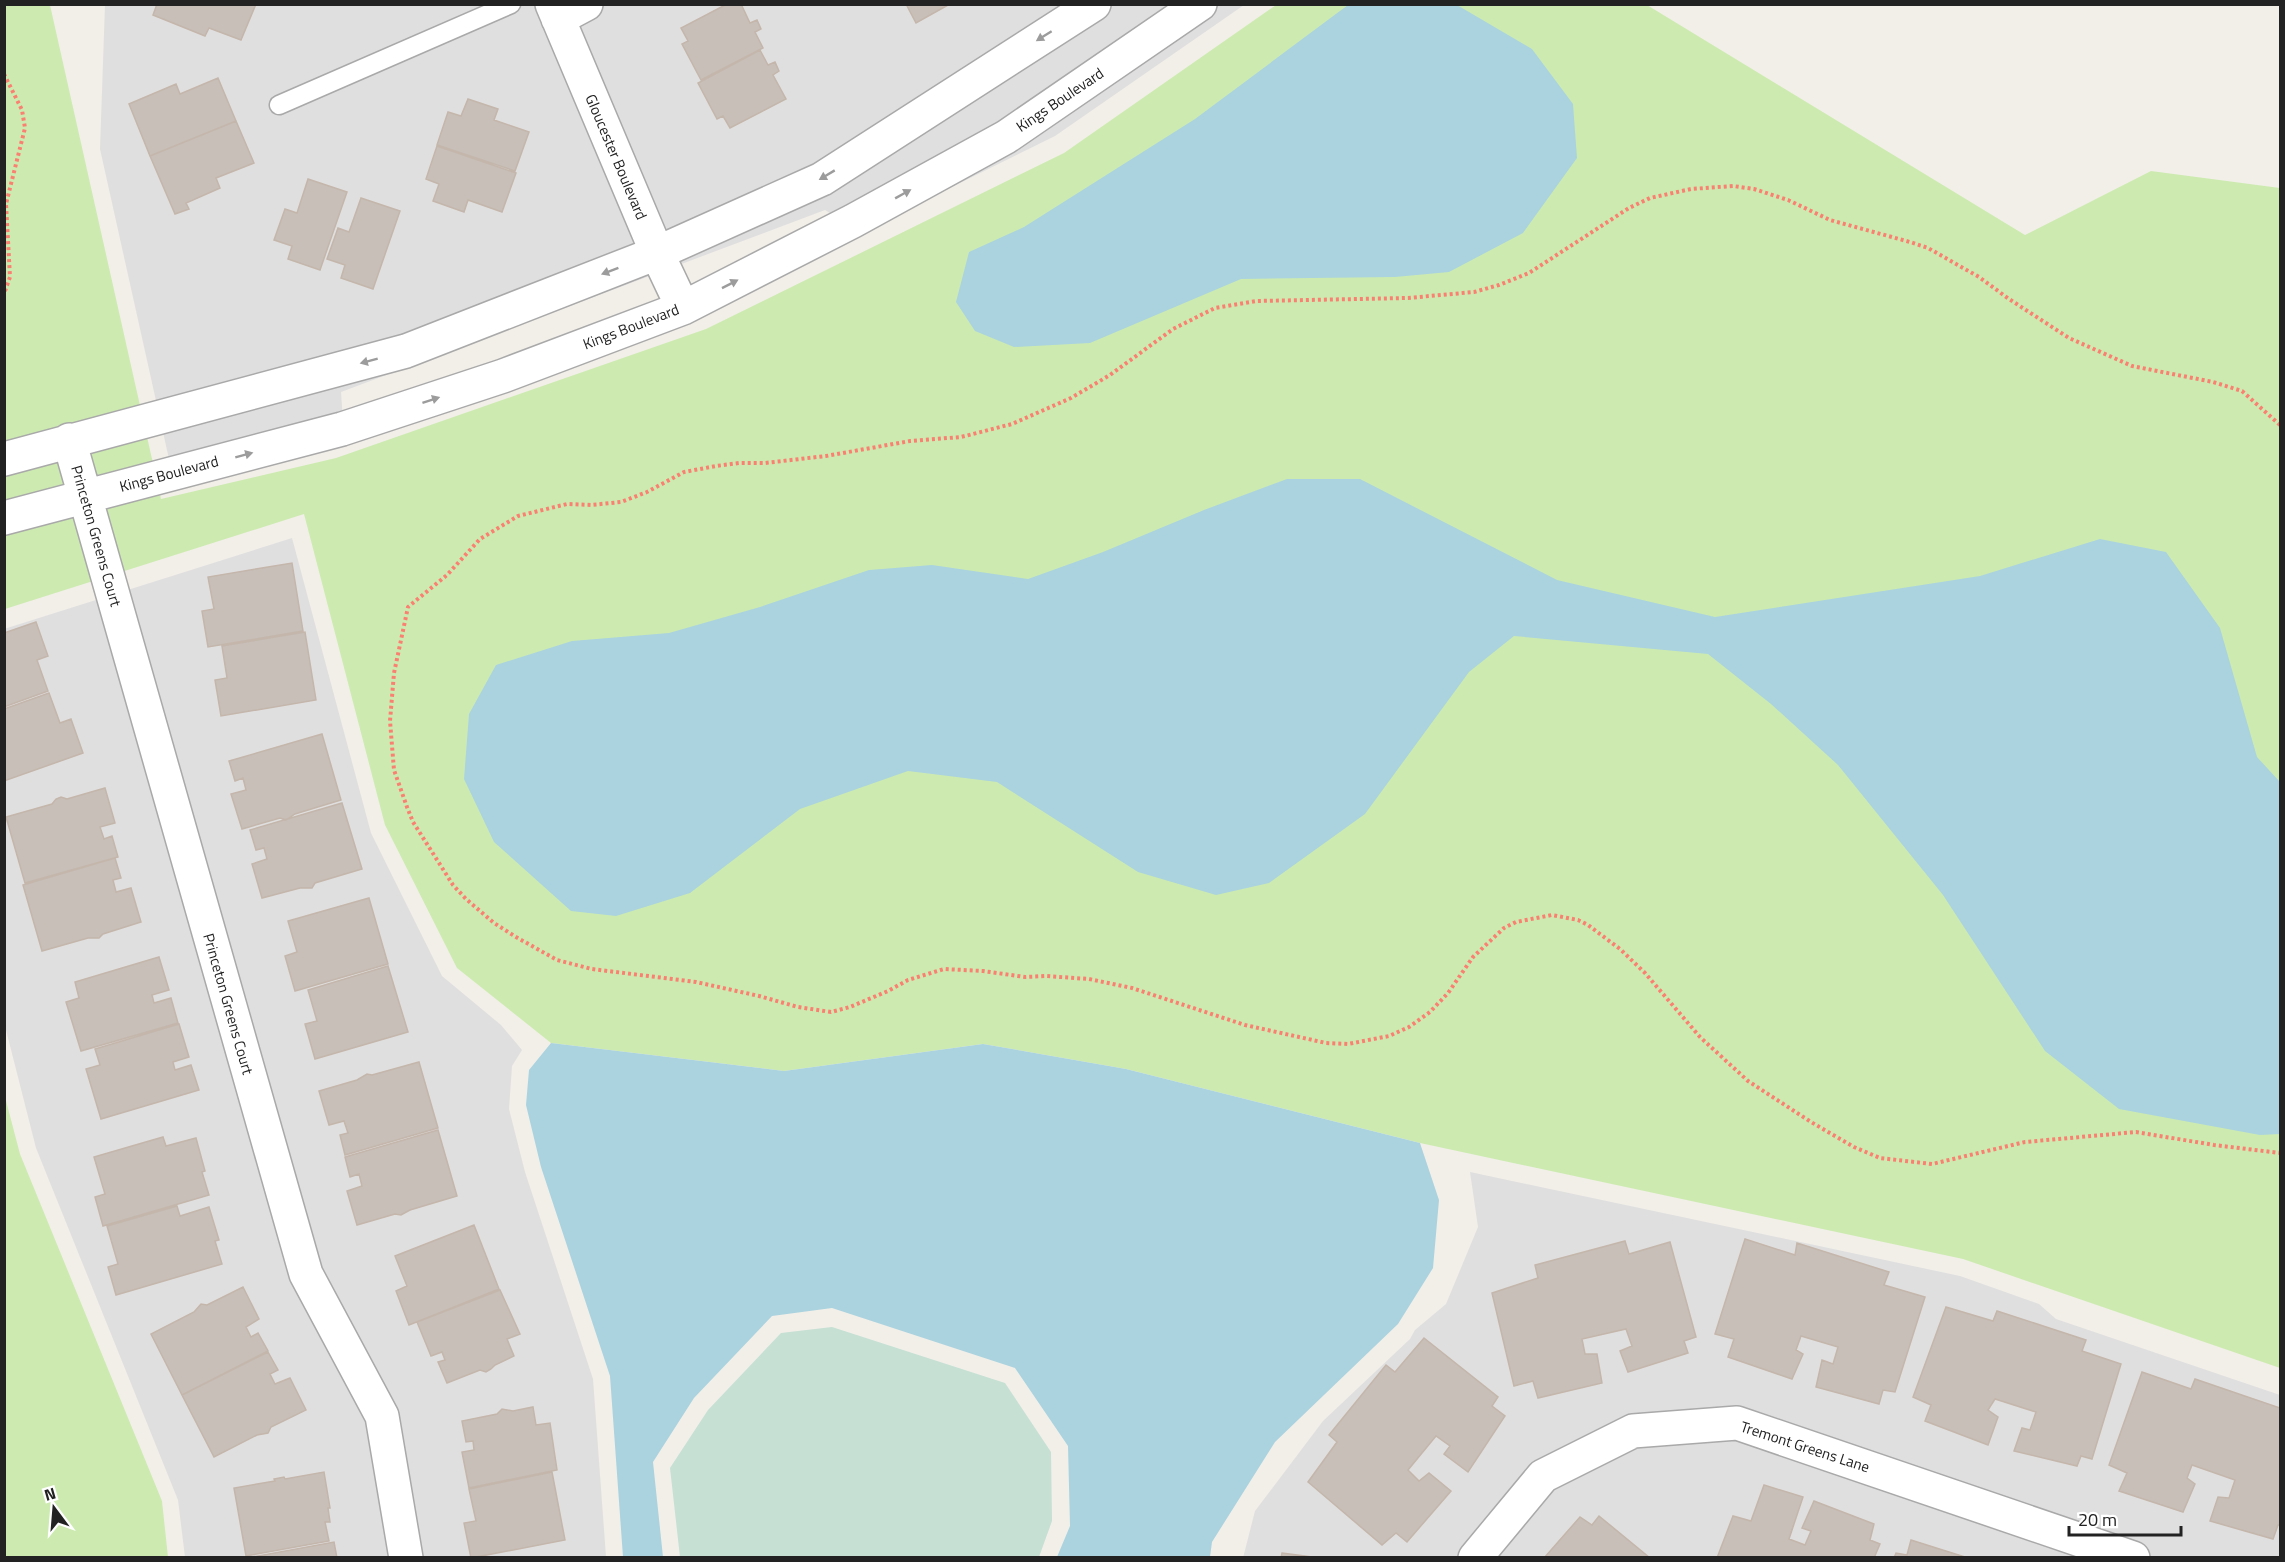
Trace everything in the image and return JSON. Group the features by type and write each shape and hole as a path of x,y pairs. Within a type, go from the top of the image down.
{"street":[{"path":"4,459 406,351 657,253 822,179 1094,4"},
{"name":"Kings Boulevard","path":"4,518 342,429 503,376 683,308 853,221 1006,137 1200,4"},
{"name":"Gloucester Boulevard","path":"565,9 657,253 683,308"},
{"name":"Princeton Greens Court","path":"69,440 306,1274 382,1416 406,1557"},
{"name":"Tremont Greens Lane","path":"1475,1557 1543,1476 1633,1431 1737,1423 2133,1557"}],"lane":[{"path":"279,105 511,4"}],"path":[{"path":"4,74 22,110 25,128 6,204 9,225 10,278 4,294"},
{"path":"2280,425 2242,391 2213,381 2132,366 2069,338 2008,299 1979,277 1928,248 1830,220 1788,200 1754,189 1733,186 1691,189 1650,198 1629,208 1529,273 1474,292 1408,298 1257,301 1215,308 1173,329 1110,375 1071,398 1012,424 961,436 910,441 826,456 706,467 684,472 647,492 621,502 591,505 567,504 518,516 480,539 447,575 408,607 394,673 390,721 394,770 407,807 413,822 453,885 494,923 516,937 557,960 592,969 696,982 798,1007 831,1012 850,1007 917,977 944,969 983,971 1025,977 1089,979 1132,988 1245,1025 1326,1043 1348,1044 1389,1036 1409,1027 1442,1000 1473,957 1504,928 1516,922 1552,915 1578,920 1620,949 1645,973 1700,1037 1748,1082 1854,1147 1880,1158 1932,1164 2025,1142 2136,1132 2280,1153"}],"shaded area":[{"path":"105,5 1244,5 1055,136 861,232 825,210 341,392 344,435 173,477 100,149"},
{"path":"292,538 371,833 442,976 501,1025 522,1050 512,1066 509,1109 525,1172 593,1379 606,1557 185,1557 178,1500 36,1148 5,1026 4,629"},
{"path":"1470,1172 1960,1276 2039,1304 2056,1319 2280,1395 2280,1557 1243,1558 1255,1511 1323,1421 1410,1339 1415,1330 1446,1304 1478,1227"}],"green space":[{"path":"5,5 50,5 161,499 336,458 706,329 1064,153 1276,5 1647,5 2025,235 2151,171 2280,188 2280,1368 1963,1259 1420,1143 1126,1069 983,1044 784,1071 551,1043 457,968 385,825 304,514 5,609"},
{"path":"4,1093 20,1154 162,1501 168,1557 5,1557"},
{"path":"832,1327 1005,1383 1051,1452 1052,1521 1039,1557 680,1557 670,1468 708,1410 781,1333"}],"water":[{"path":"1348,5 1457,5 1532,49 1573,104 1577,158 1523,233 1449,272 1395,277 1241,279 1090,343 1014,347 975,331 956,302 969,252 1024,227 1195,119"},
{"path":"1287,479 1360,479 1557,580 1715,617 1980,576 2100,539 2166,552 2220,628 2257,757 2280,782 2280,1134 2260,1135 2119,1109 2045,1051 1943,895 1838,765 1771,704 1708,654 1514,636 1469,672 1365,814 1269,883 1216,895 1138,872 997,782 908,771 800,809 690,893 616,916 571,911 494,842 464,779 469,714 496,665 572,641 669,633 760,607 869,570 932,565 1028,579 1103,552"},
{"path":"551,1043 784,1071 983,1044 1126,1069 1420,1143 1439,1200 1433,1268 1398,1324 1275,1442 1212,1542 1210,1557 1057,1557 1070,1526 1068,1446 1015,1368 832,1308 772,1316 694,1398 653,1462 663,1557 623,1557 610,1376 541,1167 526,1105 529,1070"}],"building":[{"path":"157,4 256,4 241,40 209,28 205,36 153,15"},
{"path":"727,4 741,4 750,23 757,20 761,29 755,32 763,48 701,80 682,44 688,41 681,28"},
{"path":"906,4 950,4 916,23"},
{"path":"760,50 768,65 775,62 779,71 773,75 786,99 730,128 723,116 717,119 698,83"},
{"path":"218,78 236,121 150,156 129,104 176,84 180,94"},
{"path":"468,99 498,109 494,120 529,132 515,171 437,145 448,112 461,116"},
{"path":"236,121 254,163 216,178 220,188 186,203 189,209 175,214 150,156"},
{"path":"437,146 516,173 502,212 468,200 464,212 433,201 439,184 426,179"},
{"path":"308,179 347,192 320,270 288,259 292,246 274,240 285,209 297,213"},
{"path":"361,198 400,211 373,289 341,278 345,265 327,259 338,228 349,232"},
{"path":"292,563 303,631 208,647 202,611 214,609 208,577"},
{"path":"36,622 48,656 37,660 48,691 4,707 4,633"},
{"path":"305,632 316,700 221,716 215,680 227,678 222,646"},
{"path":"49,693 60,723 71,719 83,753 4,781 4,709"},
{"path":"322,734 341,800 295,814 286,820 280,818 242,829 231,794 246,790 243,778 235,781 229,761"},
{"path":"105,788 115,823 100,827 104,839 112,836 118,857 25,883 6,817 52,804 61,797 67,799"},
{"path":"342,803 362,869 315,883 312,888 300,888 262,898 252,864 267,859 264,848 256,850 250,830"},
{"path":"115,858 121,878 113,880 116,892 131,888 141,922 103,934 99,938 88,938 42,951 23,885"},
{"path":"369,898 388,964 295,991 285,956 297,952 288,921"},
{"path":"159,957 169,990 152,995 154,1003 171,998 178,1023 81,1051 66,1002 79,998 75,982"},
{"path":"388,966 408,1032 315,1059 305,1024 317,1021 308,990"},
{"path":"179,1024 189,1057 173,1062 175,1070 191,1065 199,1090 101,1119 86,1069 100,1065 95,1049"},
{"path":"419,1062 438,1128 345,1155 340,1135 348,1133 344,1121 329,1125 319,1091 357,1080 367,1074 372,1075"},
{"path":"438,1130 457,1196 410,1210 401,1215 395,1214 357,1225 347,1191 362,1186 359,1174 350,1177 345,1157"},
{"path":"163,1137 166,1146 196,1138 209,1195 103,1226 95,1197 105,1194 94,1157"},
{"path":"177,1206 180,1216 209,1207 219,1240 215,1241 222,1264 116,1295 108,1267 118,1264 107,1226"},
{"path":"474,1225 499,1289 409,1325 396,1291 407,1286 395,1256"},
{"path":"1745,1239 1795,1255 1797,1243 1889,1272 1884,1285 1925,1297 1895,1392 1883,1390 1879,1404 1816,1387 1822,1360 1833,1364 1838,1347 1801,1336 1796,1350 1803,1354 1792,1379 1728,1357 1734,1339 1715,1334"},
{"path":"1625,1241 1629,1254 1670,1242 1696,1337 1684,1341 1688,1353 1628,1372 1620,1351 1632,1346 1626,1329 1582,1339 1585,1354 1597,1354 1602,1383 1538,1398 1533,1381 1514,1386 1492,1293 1538,1278 1535,1265"},
{"path":"243,1287 259,1319 246,1327 251,1337 258,1333 268,1351 182,1395 151,1334 194,1312 201,1304 207,1305"},
{"path":"500,1290 520,1334 507,1339 514,1356 486,1372 480,1370 447,1383 438,1362 445,1360 442,1352 431,1356 417,1322"},
{"path":"1946,1307 1993,1321 1997,1311 2086,1340 2082,1351 2121,1364 2092,1459 2081,1456 2077,1466 2014,1451 2022,1428 2030,1430 2036,1412 1995,1399 1988,1410 1998,1417 1988,1445 1925,1421 1931,1405 1913,1397"},
{"path":"1424,1338 1498,1397 1492,1406 1505,1416 1468,1472 1444,1454 1450,1446 1436,1436 1408,1470 1419,1481 1429,1473 1451,1491 1407,1542 1396,1533 1382,1545 1308,1482 1337,1442 1329,1435 1386,1365 1395,1372"},
{"path":"268,1352 278,1370 270,1374 275,1384 290,1378 306,1410 271,1427 268,1433 257,1435 214,1457 182,1395"},
{"path":"2142,1372 2191,1389 2195,1379 2280,1408 2280,1525 2273,1539 2210,1521 2218,1497 2229,1498 2235,1480 2192,1465 2187,1478 2195,1484 2183,1512 2119,1491 2127,1473 2109,1465"},
{"path":"533,1407 536,1425 550,1423 557,1470 469,1488 462,1452 474,1450 473,1441 466,1442 462,1421 497,1414 502,1409 513,1411"},
{"path":"324,1472 330,1508 328,1508 330,1522 325,1522 329,1541 246,1556 234,1488 275,1481 274,1479 284,1477 285,1479"},
{"path":"552,1472 565,1540 471,1558 464,1523 476,1521 469,1489"},
{"path":"1764,1485 1803,1497 1789,1539 1805,1545 1811,1531 1802,1528 1814,1501 1874,1524 1870,1540 1880,1544 1874,1558 1717,1558 1733,1516 1751,1521"},
{"path":"1599,1516 1650,1558 1544,1558 1580,1517 1592,1525"},
{"path":"1911,1540 1968,1558 1894,1558 1896,1553 1907,1555"},
{"path":"334,1542 337,1558 247,1558"},
{"path":"1282,1553 1320,1558 1281,1558"}]}
